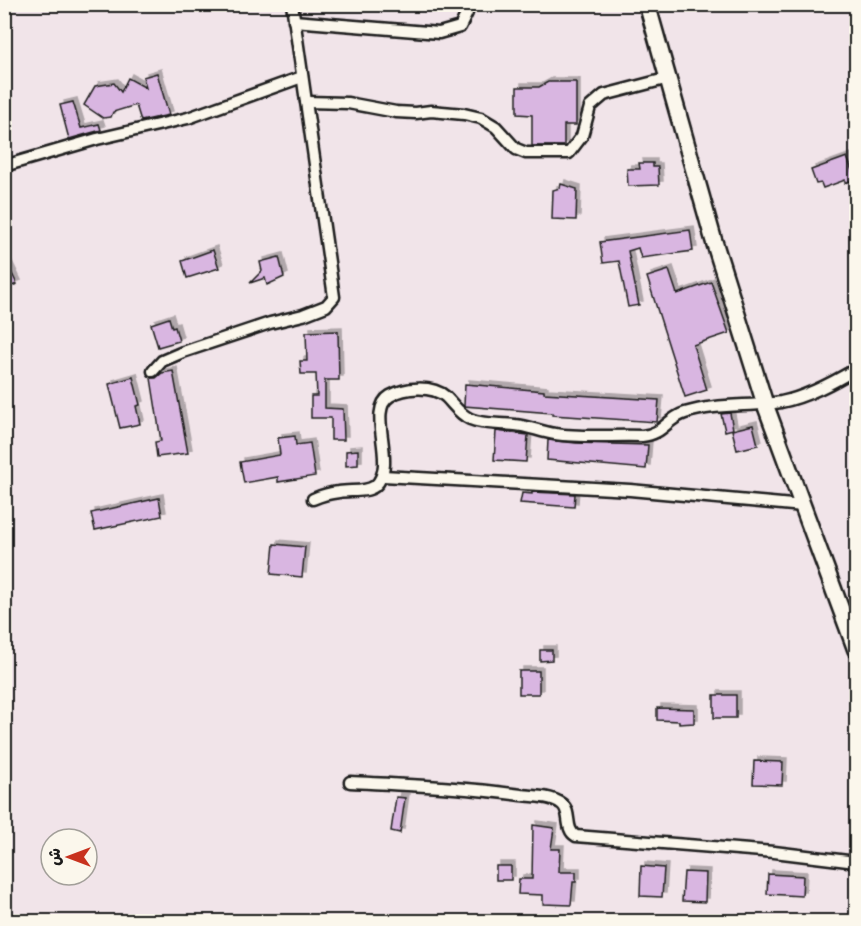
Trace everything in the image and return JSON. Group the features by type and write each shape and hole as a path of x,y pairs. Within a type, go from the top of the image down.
{"street":[{"path":"153,371 162,361 183,352 270,323 303,315 326,306 334,297 292,4"},
{"path":"294,21 439,33 460,27 467,13 465,4"},
{"path":"647,4 713,238 765,404 856,650"},
{"path":"4,166 97,139 188,118 302,77"},
{"path":"306,102 348,103 396,112 431,111 464,114 481,118 496,127 516,149 526,153 569,153 582,136 590,107 603,95 669,78"},
{"path":"313,499 333,493 374,487 383,476 385,462 380,431 383,405 387,397 403,390 422,389 437,392 468,418 484,423 517,425 555,434 653,435 683,413 726,406 784,401 806,394 856,369"},
{"path":"383,476 630,490 803,506"},
{"path":"350,782 492,790 546,798 562,804 566,809 569,829 576,836 774,852 856,862"}],"building":[{"path":"157,73 169,115 141,121 136,105 113,112 111,117 103,118 84,105 95,86 114,83 121,92 128,78 146,88 143,77"},
{"path":"548,82 576,82 576,125 564,125 564,146 532,146 532,115 517,114 517,87 539,87"},
{"path":"73,102 81,128 99,124 101,130 69,139 60,105"},
{"path":"847,157 855,179 823,188 821,183 816,184 811,170"},
{"path":"639,163 653,163 653,167 658,167 659,185 628,186 627,169 640,169"},
{"path":"561,184 577,189 576,220 552,219 553,190 560,188"},
{"path":"690,230 693,251 641,258 638,248 628,251 639,305 628,307 619,261 603,263 600,242"},
{"path":"213,250 219,268 187,278 182,261"},
{"path":"4,257 17,284 4,289"},
{"path":"279,257 284,277 267,285 265,278 250,283 262,271 260,262"},
{"path":"669,270 677,294 711,282 729,333 693,345 707,390 685,397 647,277"},
{"path":"169,318 172,328 175,327 179,341 158,347 151,324"},
{"path":"338,331 339,380 325,380 325,408 343,409 344,440 331,440 331,418 311,418 311,396 317,396 316,374 301,374 300,361 307,361 306,332"},
{"path":"173,371 188,453 157,457 155,442 161,441 151,378"},
{"path":"133,377 140,405 136,406 140,424 120,428 109,384"},
{"path":"465,384 544,391 544,393 659,400 657,422 464,406"},
{"path":"730,413 733,429 725,431 721,414"},
{"path":"753,425 758,445 737,450 732,430"},
{"path":"496,431 528,435 526,462 494,460"},
{"path":"295,436 296,445 310,443 315,476 278,482 278,477 244,483 240,462 280,455 278,438"},
{"path":"548,440 648,445 646,469 547,460"},
{"path":"358,450 358,465 346,466 346,451"},
{"path":"532,492 575,494 574,507 520,503 522,493 532,494"},
{"path":"159,498 162,516 95,530 91,513"},
{"path":"274,544 305,547 302,577 271,574"},
{"path":"540,650 552,650 552,660 540,661"},
{"path":"519,671 539,671 539,694 519,694"},
{"path":"714,695 736,695 736,718 714,718"},
{"path":"657,708 694,709 694,723 679,724 679,721 657,720"},
{"path":"754,761 783,762 782,785 753,784"},
{"path":"396,797 405,798 400,833 391,831"},
{"path":"533,825 554,828 551,849 560,849 559,872 576,872 571,905 543,904 543,895 518,894 519,879 532,879"},
{"path":"496,866 511,866 511,880 496,880"},
{"path":"641,866 664,868 662,897 640,896"},
{"path":"684,872 706,873 705,902 682,901"},
{"path":"768,874 803,876 802,896 767,894"}]}
